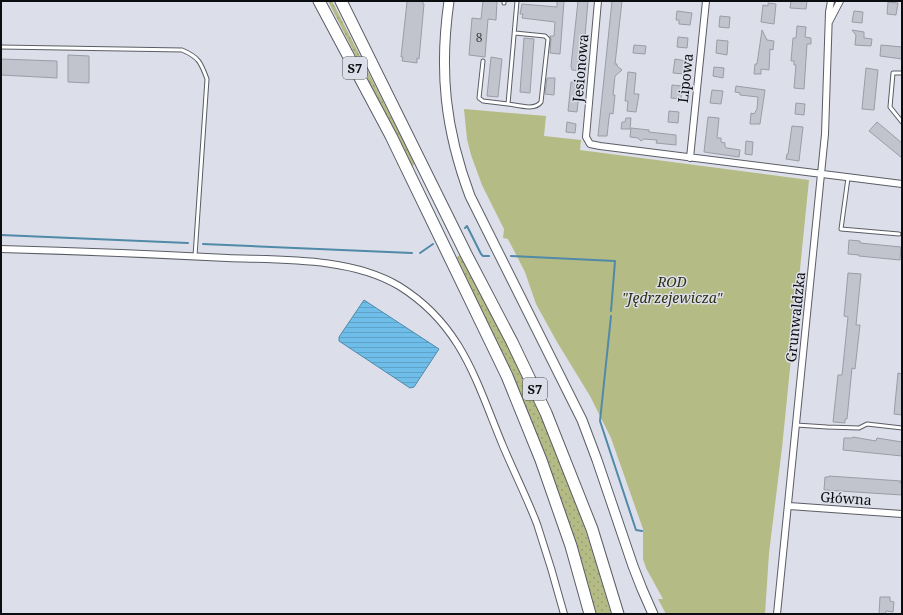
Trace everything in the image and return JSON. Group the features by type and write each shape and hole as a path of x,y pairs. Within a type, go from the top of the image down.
{"highway":[{"name":"S7","path":"319,1 391,136 507,376 541,460 571,546 590,614"},
{"name":"S7","path":"341,1 466,254 520,356 546,413 592,529 618,614"}],"street":[{"path":"449,1 444,39 445,98 450,131 460,169 470,196 582,420 635,572 653,614"},
{"name":"Jesionowa","path":"598,1 586,137 590,144 690,158"},
{"name":"Lipowa","path":"690,158 706,1"},
{"name":"Grunwaldzka","path":"778,614 825,134 829,22 828,12 831,1"},
{"name":"Grunwaldzka","path":"829,22 840,1"},
{"path":"690,158 902,184"},
{"path":"1,249 195,256 324,263 353,267 377,275 397,285 435,314 449,331 473,370 536,523 564,614"},
{"name":"Główna","path":"789,506 902,514"}],"lane":[{"path":"508,104 518,1"},
{"path":"483,61 479,98 483,101 508,104 534,107 539,105 541,102 548,39 545,36 515,33"},
{"path":"1,47 182,50 192,54 201,63 208,79 195,256"},
{"path":"902,73 893,73 890,107 902,122"},
{"path":"848,178 841,228 899,234"},
{"path":"796,425 827,428 859,428 867,424 902,428"}],"green space":[{"path":"328,1 332,1 415,164 412,166"},
{"name":"ROD \"Jędrzejewicza\"","path":"464,109 546,116 544,136 581,140 580,150 809,180 782,448 769,553 765,614 666,614 658,599 663,599 646,568 643,559 643,529 611,438 590,396 536,304 525,272 508,239 503,238 504,229 482,185 471,155 467,139"},
{"path":"461,254 516,360 546,425 582,519 611,614 596,614 588,586 517,387 457,257"}],"water":[{"path":"364,300 439,349 414,387 410,388 339,341 339,337"}],"building":[{"path":"408,1 423,1 424,4 419,59 417,58 417,63 402,61 403,57 401,57"},
{"path":"483,1 497,1 496,20 488,19 485,57 469,55 472,18 481,19"},
{"path":"557,1 564,1 560,54 550,53 550,36 554,36 555,22 522,18 523,14 520,14 522,4 557,7"},
{"path":"578,1 588,1 582,71 572,70 571,66"},
{"path":"612,1 622,1 615,64 617,64 617,66 622,70 615,76 613,114 610,113 607,136 598,136"},
{"path":"791,1 807,1 806,9 790,8"},
{"path":"888,2 898,3 896,15 887,14"},
{"path":"768,3 776,4 774,24 761,22 763,5 768,6"},
{"path":"677,11 692,13 690,25 679,24 679,20 676,20"},
{"path":"854,11 863,12 862,23 852,22"},
{"path":"720,16 730,17 729,28 719,27"},
{"path":"797,26 806,27 805,37 811,38 811,44 807,44 804,89 794,88 796,65 794,65 794,61 791,61 793,38 796,38"},
{"path":"762,30 767,40 774,41 773,50 770,49 769,70 761,69 761,74 754,74 755,64 757,64"},
{"path":"852,30 864,32 864,38 872,39 871,46 855,45 856,35"},
{"path":"678,37 688,38 687,48 677,47"},
{"path":"524,38 534,39 530,93 520,92"},
{"path":"717,40 728,41 727,55 716,53"},
{"path":"634,45 646,46 645,54 633,53"},
{"path":"881,45 902,47 902,59 880,56"},
{"path":"68,55 89,56 89,83 68,82"},
{"path":"491,57 502,59 498,97 487,96"},
{"path":"1,59 57,61 57,78 1,75"},
{"path":"675,59 686,61 684,74 673,73"},
{"path":"714,67 724,68 723,78 713,76"},
{"path":"866,68 878,70 874,110 862,109"},
{"path":"628,72 636,73 634,94 639,94 636,112 627,111 628,101 625,101"},
{"path":"547,78 555,78 554,95 545,94"},
{"path":"571,82 580,83 577,112 568,111"},
{"path":"672,85 682,86 681,99 671,98"},
{"path":"736,86 765,90 760,124 750,124 751,113 754,114 757,109 758,97 740,95 740,93 735,92"},
{"path":"712,90 723,91 721,104 710,103"},
{"path":"796,103 805,104 804,115 795,114"},
{"path":"669,111 679,112 678,123 668,122"},
{"path":"708,117 719,118 717,138 721,138 721,142 725,143 725,147 740,150 739,157 704,152"},
{"path":"626,118 631,118 630,129 621,129 622,122 625,122"},
{"path":"567,122 576,124 575,133 566,132"},
{"path":"877,122 902,143 902,158 869,131"},
{"path":"792,126 803,127 799,161 786,159"},
{"path":"631,128 676,135 676,145 656,143 657,140 644,139 641,141 638,138 630,137"},
{"path":"746,141 753,142 752,155 745,154"},
{"path":"849,240 860,241 860,243 901,247 900,260 848,254"},
{"path":"848,273 861,274 856,325 860,325 855,369 852,368 847,419 845,419 845,423 833,422 838,375 842,375 848,317 844,316"},
{"path":"898,373 902,374 902,415 894,414"},
{"path":"853,437 876,441 877,438 902,442 902,456 843,450 844,438"},
{"path":"829,476 901,481 902,495 824,490 825,477"},
{"path":"880,597 890,597 890,601 894,602 893,612 886,611 885,614 879,614"}],"waterway":[{"path":"465,228 467,226 481,254 483,256 489,256"},
{"path":"1,235 188,243"},
{"path":"203,244 412,253"},
{"path":"420,253 433,244"},
{"path":"511,256 615,261 611,311"},
{"path":"611,316 600,421 636,530 642,531"}]}
